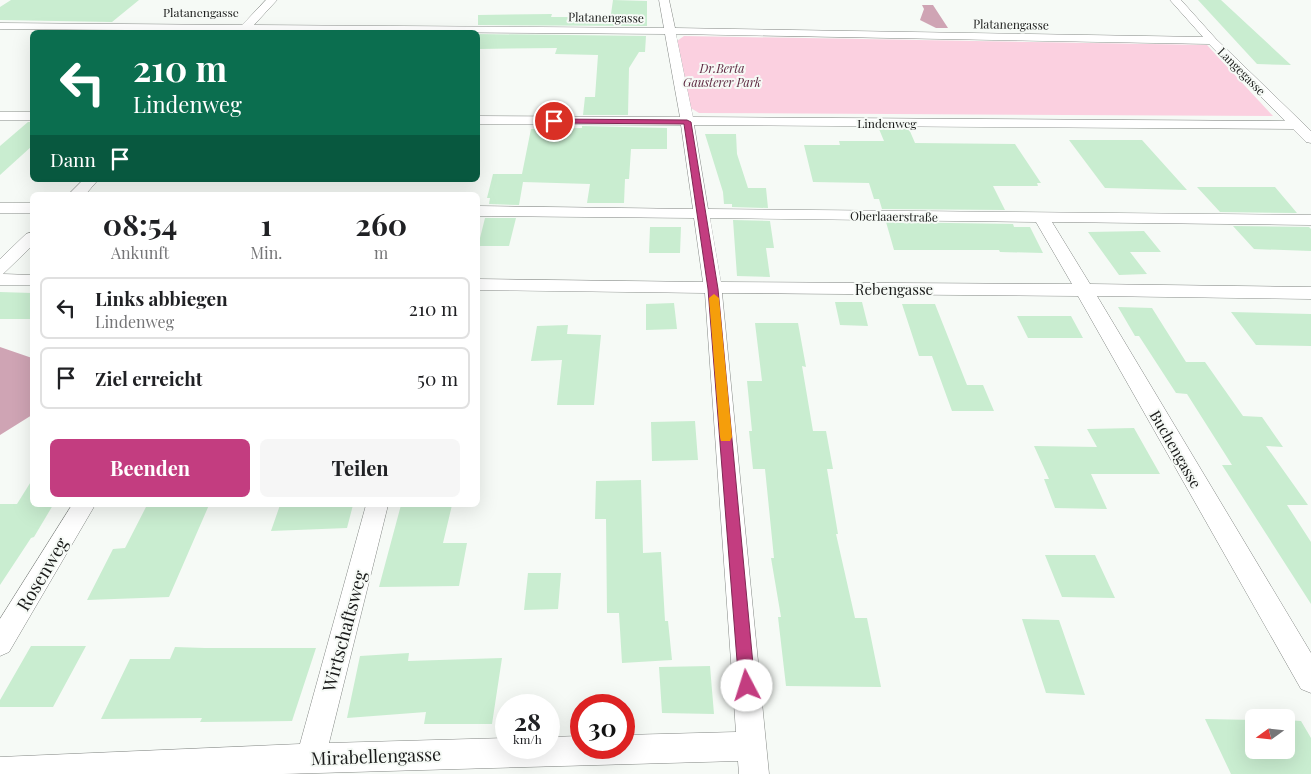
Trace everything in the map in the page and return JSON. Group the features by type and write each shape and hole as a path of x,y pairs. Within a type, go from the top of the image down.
{"street":[{"path":"244,29 272,0"},
{"path":"664,0 687,122 713,289 753,760"},
{"name":"Langegasse","path":"1175,0 1212,41 1311,139"},
{"name":"Platanengasse","path":"0,26 457,30"},
{"name":"Platanengasse","path":"480,30 670,31 1212,41"},
{"path":"0,116 30,116"},
{"name":"Lindenweg","path":"480,120 1296,125"},
{"path":"79,192 89,182"},
{"path":"0,208 30,208"},
{"name":"Oberlaaerstraße","path":"480,211 1311,220"},
{"name":"Buchengasse","path":"1042,218 1311,679"},
{"path":"0,269 30,239"},
{"path":"0,279 30,280"},
{"name":"Rebengasse","path":"480,285 713,289 1082,289 1311,293"},
{"name":"Rosenweg","path":"0,643 83,507"},
{"name":"Wirtschaftsweg","path":"311,758 376,507"},
{"name":"Mirabellengasse","path":"0,772 311,758 753,760"}],"green space":[{"name":"Dr.Berta Gausterer Park","path":"684,36 1207,45 1273,116 699,113 689,107 677,41"}],"shaded area":[{"path":"922,5 933,5 948,28 936,28 920,20 924,9"},
{"path":"0,347 30,357 30,416 0,435"}],"building":[{"path":"11,0 139,0 112,22 0,20 0,7"},
{"path":"613,0 647,1 647,26 478,25 478,15 552,14 551,17 602,17 603,14 611,14"},
{"path":"1198,0 1221,0 1291,65 1257,64"},
{"path":"480,34 646,36 645,52 639,52 629,68 628,115 583,115 585,97 595,97 598,55 555,54 557,48 480,49"},
{"path":"30,122 30,148 0,175 0,146"},
{"path":"582,126 667,128 667,149 631,149 629,179 625,179 624,203 587,203 590,184 523,182 519,205 489,204 490,198 487,198 493,174 522,174 531,129 582,128"},
{"path":"879,129 909,129 915,143 1015,144 1041,183 1037,183 1038,186 993,186 1005,210 882,209 879,199 874,199 869,183 813,182 804,145 840,145 839,141 884,141"},
{"path":"705,134 736,134 737,154 748,188 766,188 768,208 732,207 732,204 724,204 723,192"},
{"path":"1069,140 1142,140 1187,190 1105,188"},
{"path":"1197,187 1275,187 1297,213 1220,212"},
{"path":"485,218 516,218 509,246 480,246"},
{"path":"733,220 770,221 774,248 766,248 770,277 737,276"},
{"path":"886,222 1013,224 1014,227 1030,227 1043,253 1000,252 999,250 894,250"},
{"path":"1233,226 1309,227 1311,229 1311,251 1254,249"},
{"path":"650,227 681,227 680,253 649,253"},
{"path":"1144,231 1161,252 1130,252 1147,274 1119,275 1088,232"},
{"path":"0,292 30,293 30,319 0,319"},
{"path":"835,302 862,302 868,326 840,325"},
{"path":"674,303 677,329 646,330 646,304"},
{"path":"902,304 935,304 967,385 983,385 994,411 952,411 932,356 919,356"},
{"path":"1118,307 1152,308 1186,362 1205,362 1243,416 1262,417 1283,447 1266,446 1308,505 1287,505 1311,542 1311,604 1222,465 1232,465 1187,394 1176,393 1139,336 1135,336"},
{"path":"1231,312 1311,314 1311,346 1256,345"},
{"path":"1017,316 1071,316 1083,338 1028,338"},
{"path":"755,323 798,323 806,367 802,366 813,431 826,431 833,469 827,469 838,534 836,534 855,618 867,618 881,687 786,686 778,617 781,617 771,558 774,558 765,469 753,469 749,431 752,431 747,381 762,381"},
{"path":"568,325 567,334 601,335 594,405 557,405 562,360 531,361 537,326"},
{"path":"695,421 698,460 652,461 651,422"},
{"path":"1134,428 1160,474 1091,474 1107,509 1055,508 1044,479 1049,479 1034,446 1097,447 1087,429"},
{"path":"641,480 643,553 661,552 665,621 668,621 672,660 622,663 619,613 607,613 606,519 595,519 596,481"},
{"path":"30,483 30,507 52,507 34,537 31,538 0,585 0,504 17,504"},
{"path":"146,507 208,507 169,597 87,600 113,549 125,548"},
{"path":"279,507 352,507 347,528 271,531"},
{"path":"400,507 452,507 443,543 467,543 459,586 379,587"},
{"path":"1045,555 1095,555 1115,598 1062,597"},
{"path":"528,573 561,573 558,609 524,610"},
{"path":"1022,619 1059,620 1085,695 1046,693"},
{"path":"31,646 86,646 53,707 0,707 0,700"},
{"path":"175,647 316,648 292,721 200,722 202,718 101,719 130,659 170,659"},
{"path":"409,653 408,661 502,658 497,694 495,694 492,724 424,724 426,712 347,718 360,656"},
{"path":"710,666 714,714 662,713 659,667"},
{"path":"1205,719 1245,720 1245,759 1295,759 1295,721 1301,721 1311,738 1311,774 1231,774"}],"slow traffic":[{"path":"714,298 726,437"}],"route":[{"path":"554,121 687,122 713,289 747,686"}]}
